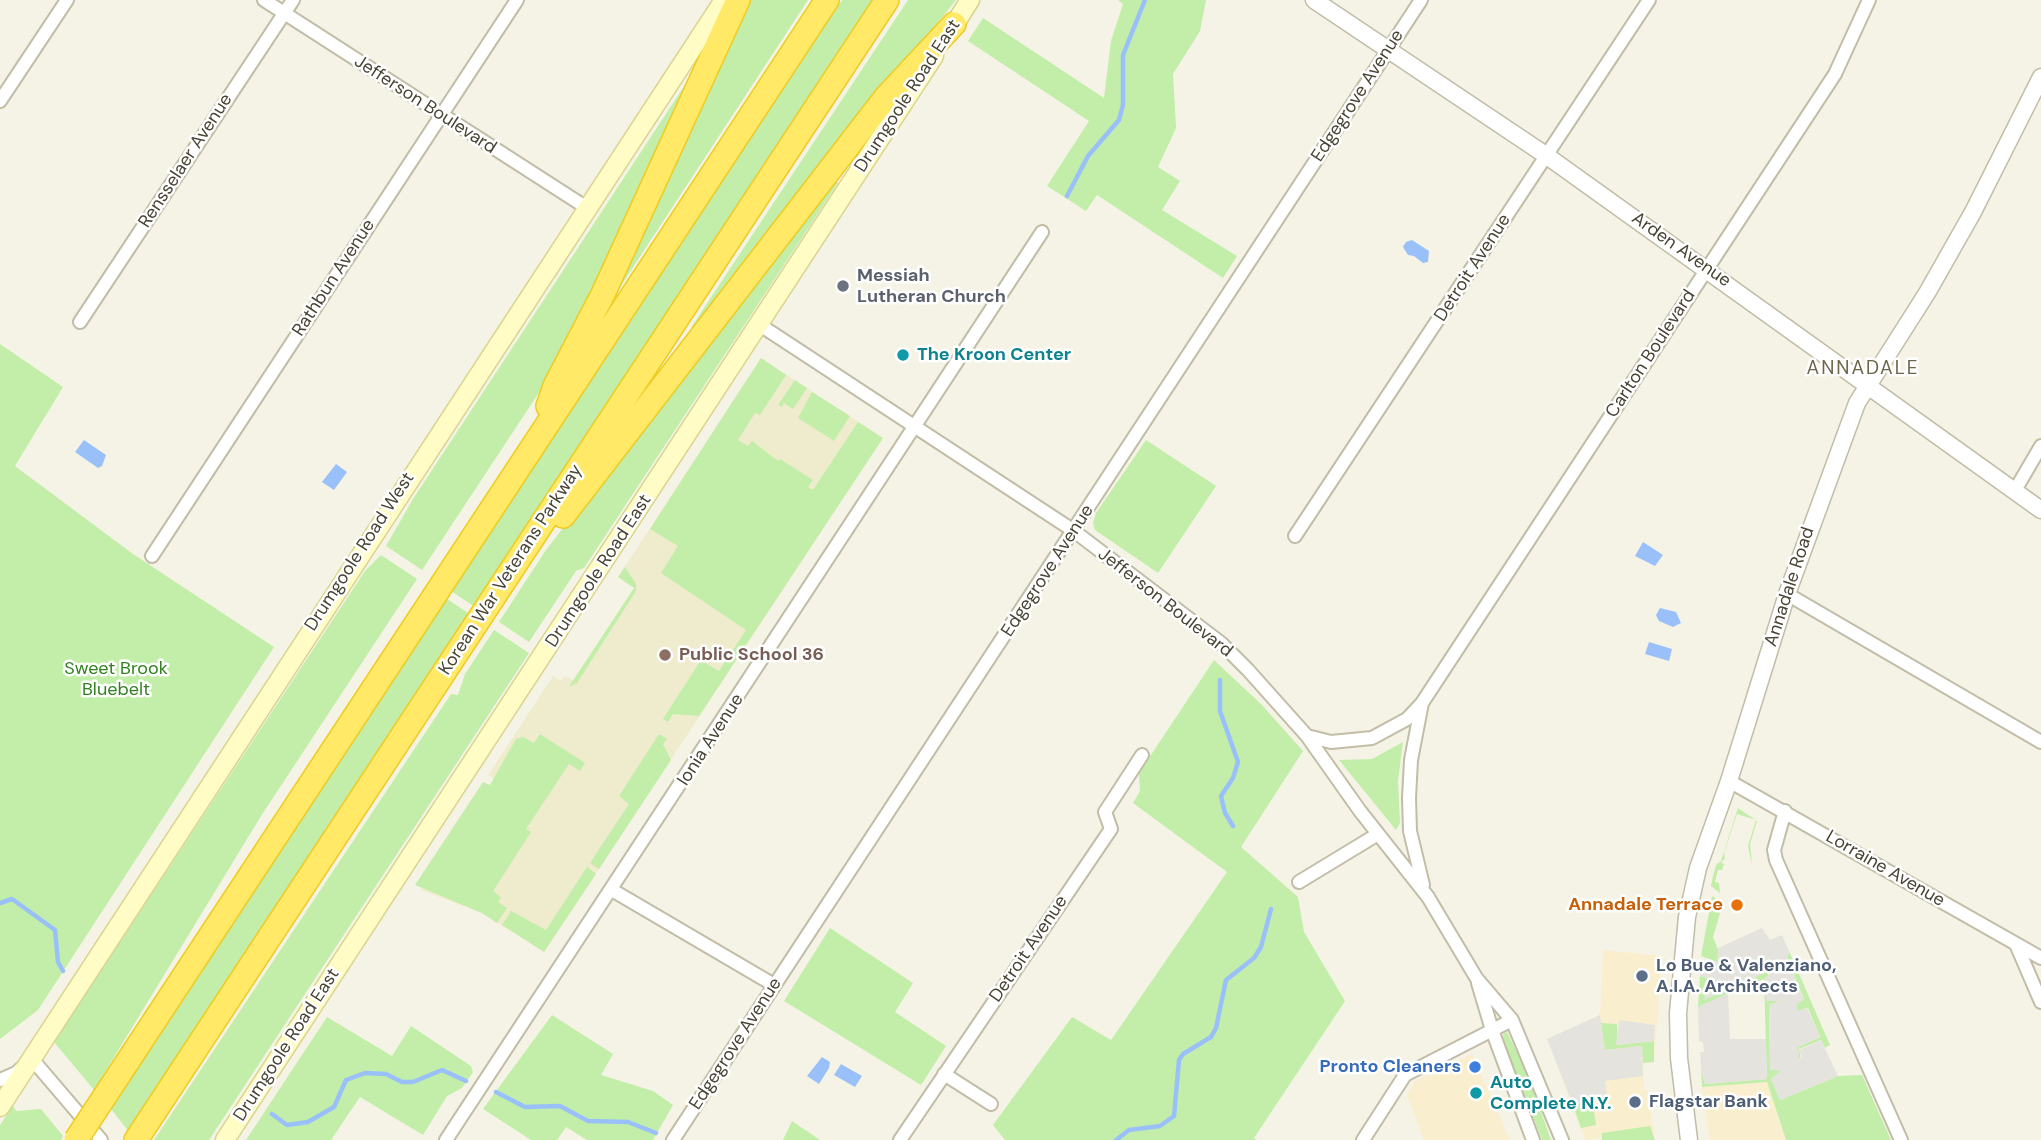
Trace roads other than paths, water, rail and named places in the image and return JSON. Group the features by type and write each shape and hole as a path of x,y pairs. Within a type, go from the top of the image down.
{"highway":[{"path":"537,442 555,386 608,282 738,0"},
{"path":"76,1140 827,0"},
{"name":"Korean War Veterans Parkway","path":"136,1140 887,0"},
{"path":"492,598 563,515 886,97 954,24"}],"main road":[{"name":"Drumgoole Road West","path":"0,1107 724,0"},
{"name":"Drumgoole Road East","path":"225,1140 970,0"}],"street":[{"path":"0,101 67,0"},
{"name":"Jefferson Boulevard","path":"264,0 587,208"},
{"name":"Rensselaer Avenue","path":"80,322 293,0"},
{"name":"Rathbun Avenue","path":"152,556 517,0"},
{"name":"Arden Avenue","path":"1314,0 1547,156 1707,268 2041,510"},
{"name":"Edgegrove Avenue","path":"673,1140 1421,0"},
{"name":"Detroit Avenue","path":"1295,536 1649,0"},
{"name":"Carlton Boulevard","path":"1307,736 1331,742 1373,738 1407,719 1422,703 1835,74 1869,0"},
{"name":"Annadale Road","path":"1689,1140 1679,1058 1681,965 1698,868 1729,781 1787,594 1840,444 1869,384 1966,223 2041,77"},
{"name":"Ionia Avenue","path":"446,1140 1042,232"},
{"name":"Jefferson Boulevard","path":"760,325 1074,531 1220,643 1307,736 1378,834 1428,897 1477,979 1512,1020 1562,1140"},
{"path":"2014,492 2041,446"},
{"path":"1787,594 2041,742"},
{"name":"Carlton Boulevard","path":"1422,703 1411,761 1410,831 1420,876 1428,897"},
{"name":"Detroit Avenue","path":"900,1140 1111,829 1105,812 1142,755"},
{"name":"Lorraine Avenue","path":"1729,781 2041,958"},
{"path":"1785,811 1774,850 1776,860 1901,1140"},
{"path":"1299,882 1378,834"},
{"path":"612,890 774,985"},
{"path":"2016,944 2041,1002"},
{"name":"Jefferson Boulevard","path":"1477,979 1492,1030 1533,1140"},
{"path":"1363,1140 1405,1074 1512,1020"},
{"path":"0,1080 16,1073 32,1059 101,1140"},
{"path":"944,1074 991,1104"}],"water":[{"path":"1412,240 1429,251 1428,262 1423,263 1408,255 1403,247 1406,242"},
{"path":"84,440 106,455 102,466 98,468 75,452"},
{"path":"336,464 347,472 334,490 322,482"},
{"path":"1643,542 1663,555 1655,566 1635,556"},
{"path":"1660,608 1676,612 1681,623 1673,627 1659,621 1656,615"},
{"path":"1649,642 1672,649 1669,661 1645,654"},
{"path":"822,1057 830,1062 819,1084 807,1076"},
{"path":"841,1064 862,1076 855,1087 834,1075"}],"waterway":[{"path":"1067,196 1088,156 1119,120 1123,105 1123,55 1145,0"},
{"path":"1220,680 1220,711 1238,762 1233,778 1221,796 1225,813 1233,826"},
{"path":"0,903 12,899 55,930 58,962 63,971"},
{"path":"1116,1140 1129,1130 1160,1126 1174,1116 1179,1060 1183,1054 1211,1037 1216,1028 1226,980 1254,958 1261,947 1271,909"},
{"path":"272,1114 287,1125 308,1122 334,1107 346,1080 365,1073 386,1074 402,1082 413,1082 442,1070 466,1081"},
{"path":"496,1092 525,1107 560,1106 588,1121 628,1122 656,1133"}],"place":[{"name":"Messiah Lutheran Church","path":"843,286"},
{"name":"The Kroon Center","path":"903,355"},
{"name":"Public School 36","path":"665,655"},
{"name":"Annadale Terrace","path":"1737,905"},
{"name":"Lo Bue & Valenziano, A.I.A. Architects","path":"1642,976"},
{"name":"Pronto Cleaners","path":"1475,1067"},
{"name":"Auto Complete N.Y.","path":"1476,1093"},
{"name":"Flagstar Bank","path":"1635,1102"}],"district":[{"name":"ANNADALE","path":"1863,369"}],"park label":[{"name":"Sweet Brook Bluebelt","path":"116,679"}]}
